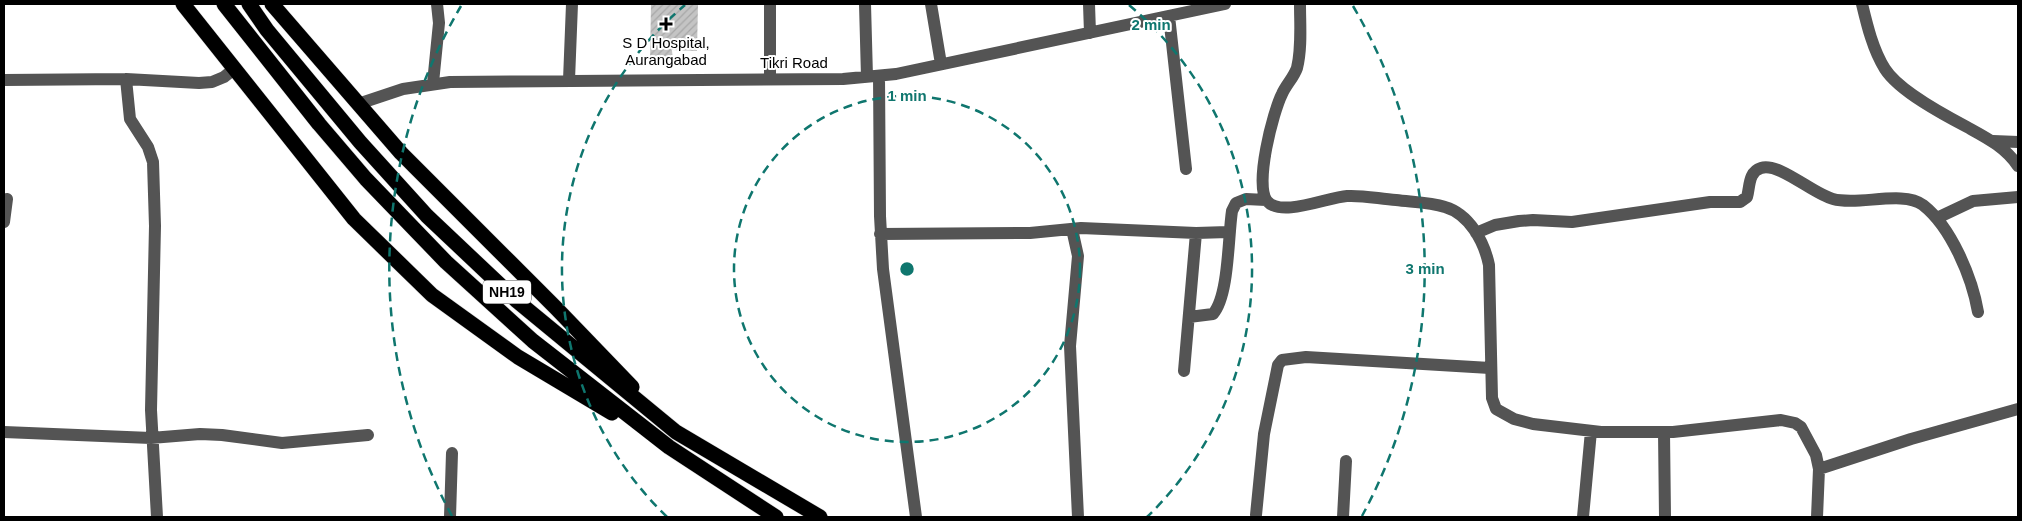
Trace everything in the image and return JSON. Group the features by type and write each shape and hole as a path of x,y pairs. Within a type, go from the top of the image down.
{"highway":[{"path":"183,4 354,219 432,295 518,357 669,447"},
{"name":"NH19","path":"224,4 324,131 366,179 446,262 533,341 669,447 776,517"},
{"name":"NH19","path":"249,4 267,30 336,114 427,216 517,302 676,432 820,517"},
{"path":"272,4 401,154 556,308 676,432"}],"street":[{"path":"433,83 439,23 438,4"},
{"path":"569,80 572,4"},
{"path":"770,4 770,78"},
{"path":"865,4 873,76 883,269 916,517"},
{"path":"931,4 940,64"},
{"path":"1089,4 1090,33"},
{"name":"Tikri Road","path":"358,104 403,89 433,83 873,76 940,64 1225,4"},
{"path":"1266,200 1264,192 1264,158 1276,108 1282,93 1296,71 1299,58 1300,4"},
{"path":"1862,4 1874,45 1886,71 1914,95 1993,141 2006,151 2018,166"},
{"path":"1169,16 1186,169"},
{"path":"4,80 126,79 200,83 212,82 234,69"},
{"path":"126,79 130,119 148,148 153,162 155,226 151,438 157,517"},
{"path":"1993,141 2018,142"},
{"path":"1476,233 1495,225 1519,221 1572,222 1710,202 1740,202 1747,197 1750,179 1754,172 1760,168 1768,167 1778,170 1810,190 1834,200 1850,202 1911,200 1921,204 1937,218 1948,235 1976,296 1978,312"},
{"path":"1189,317 1213,314 1219,307 1223,293 1228,232 1232,211 1236,203 1246,199 1266,200 1274,206 1300,206 1347,196 1446,207 1456,212 1476,233 1486,249 1489,264 1490,368 1492,398 1496,409 1503,414 1533,424 1591,431 1664,432 1782,420 1795,423 1801,427 1816,455 1819,469 1816,517"},
{"path":"1937,218 1973,201 2018,198"},
{"path":"4,222 7,199"},
{"path":"880,234 1030,233 1072,229 1196,233 1228,232"},
{"path":"1072,229 1078,256 1070,346 1078,517"},
{"path":"1184,372 1196,233"},
{"path":"1256,515 1266,419 1278,365 1282,360 1306,358 1490,368"},
{"path":"1819,469 1911,439 2018,409"},
{"path":"1583,517 1591,431"},
{"path":"4,432 151,438 215,434 242,436 282,443 368,435"},
{"path":"1664,432 1665,517"},
{"path":"450,517 452,453"},
{"path":"1343,517 1346,461"}],"building":[{"path":"651,4 698,4 697,51 672,50 673,63 650,63"}],"place":[{"name":"S D Hospital, Aurangabad","path":"666,24"}]}
